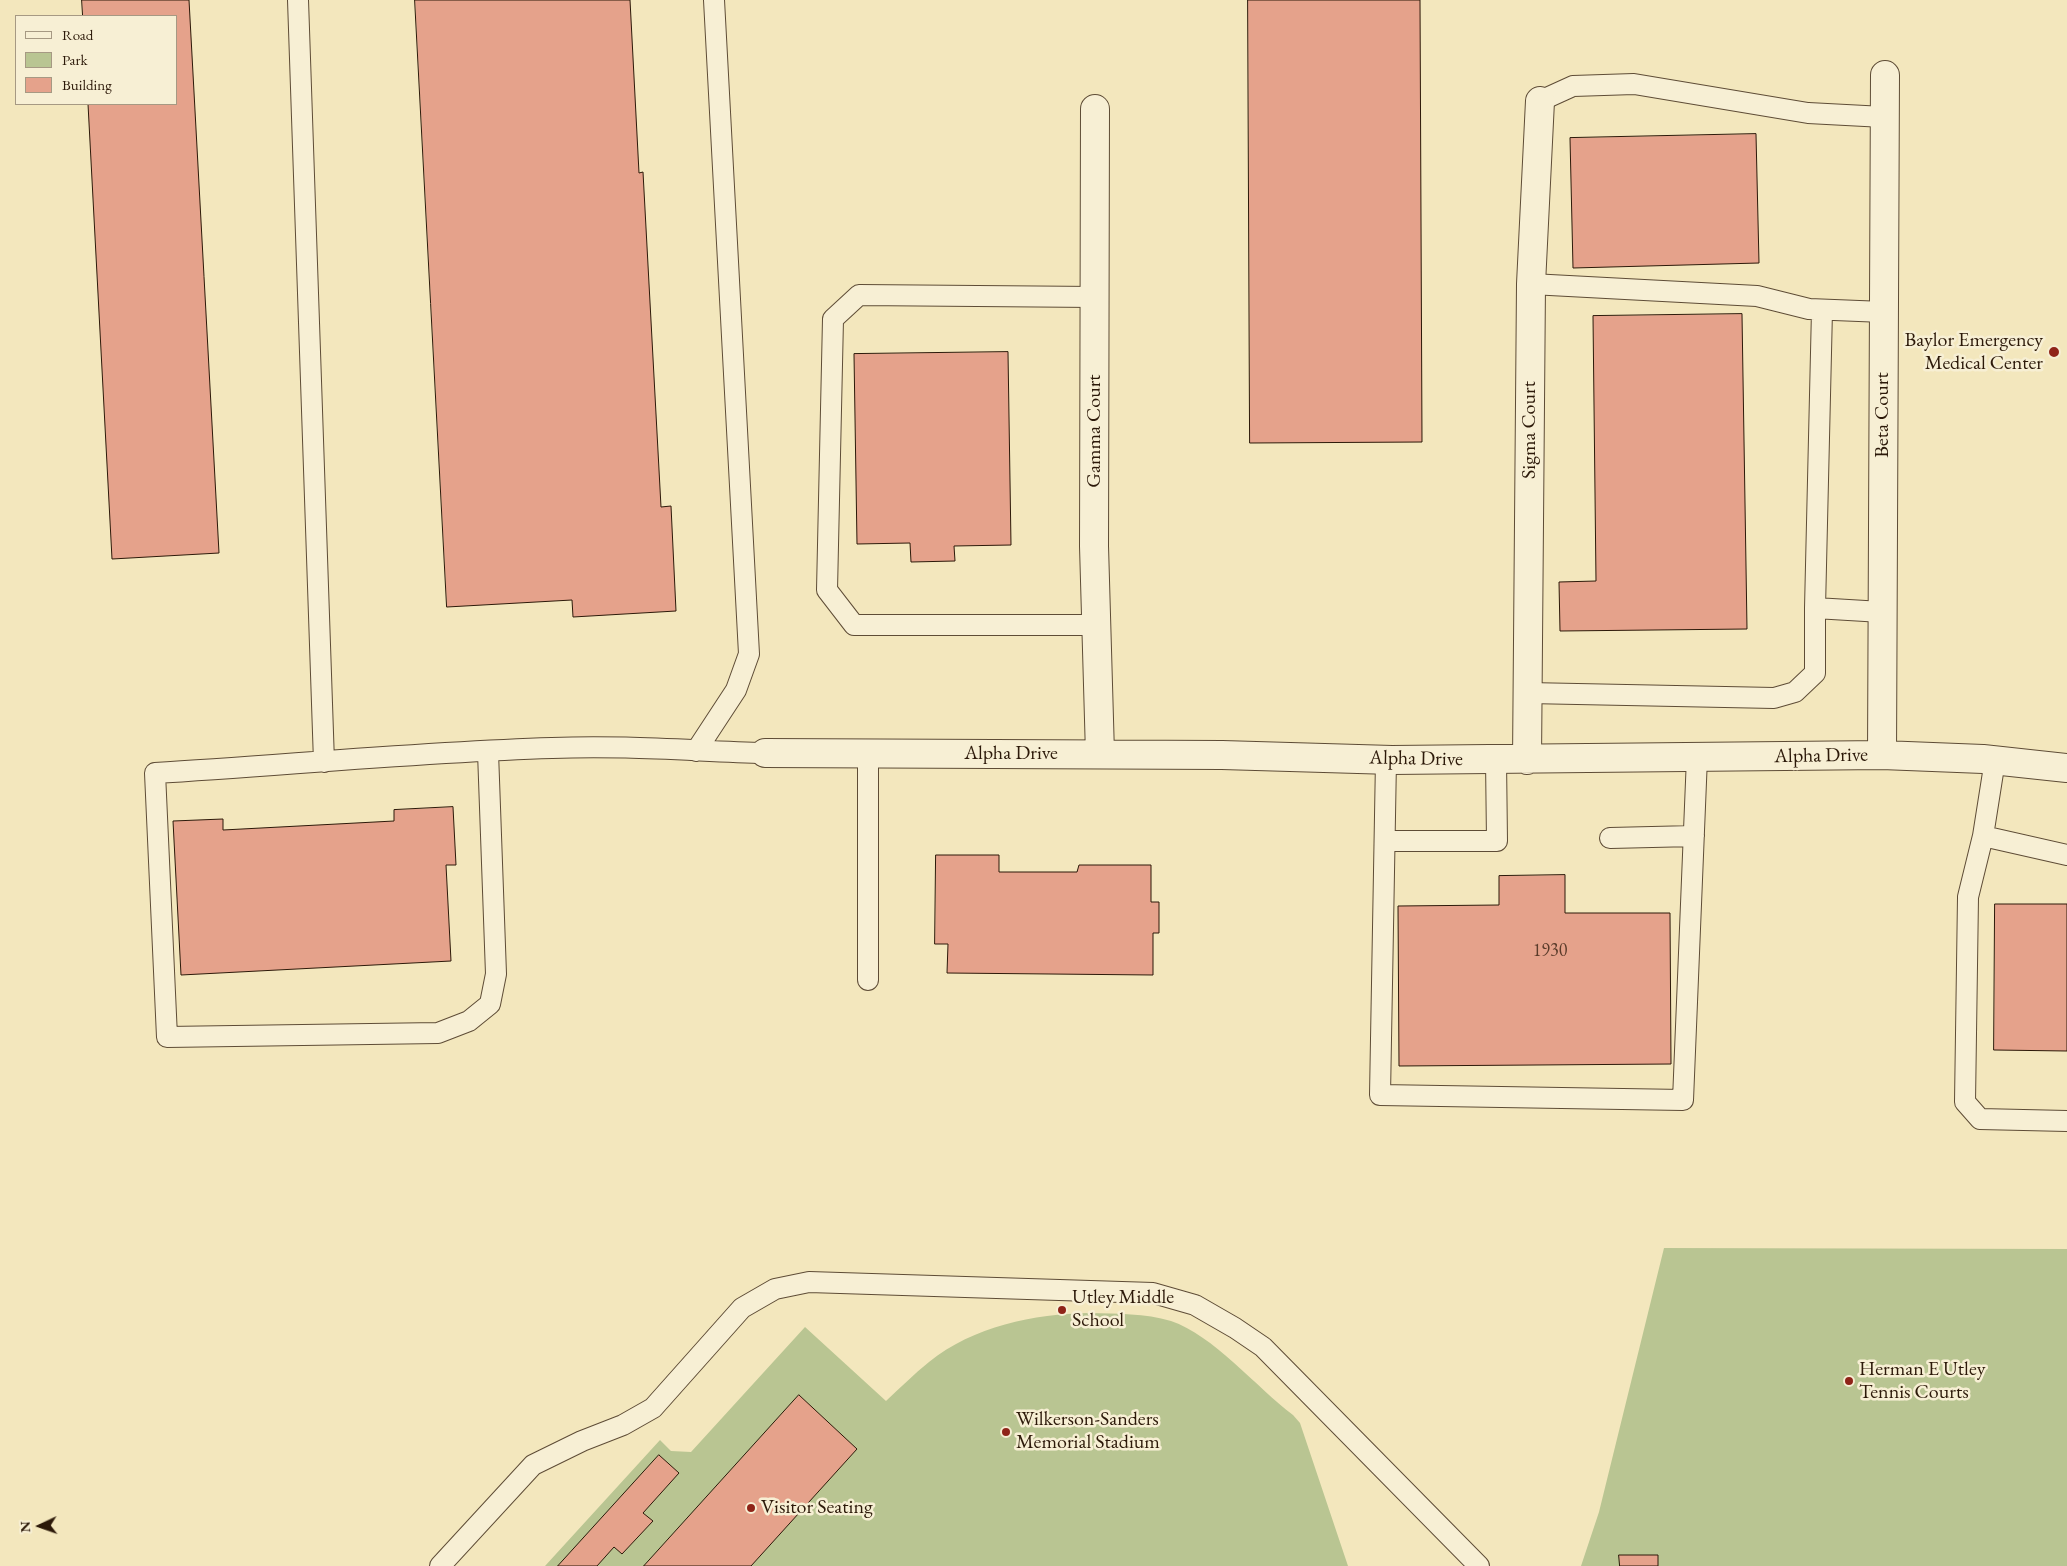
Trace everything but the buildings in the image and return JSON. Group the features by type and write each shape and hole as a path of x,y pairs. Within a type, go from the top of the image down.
{"street":[{"name":"Beta Court","path":"1882,755 1885,75"},
{"name":"Sigma Court","path":"1527,760 1531,284 1540,101"},
{"name":"Gamma Court","path":"1095,109 1097,624 1100,754"},
{"name":"Alpha Drive","path":"765,753 1100,754 1334,757 1386,760 1882,755 1995,760 2067,768"}],"lane":[{"path":"298,0 324,762"},
{"path":"696,751 736,690 749,654 714,0"},
{"path":"1540,101 1573,86 1634,84 1808,114 1884,116"},
{"path":"1531,284 1756,296 1809,309 1884,312"},
{"path":"1095,297 860,295 833,319 827,590 854,625 1097,624"},
{"path":"1528,693 1774,698 1795,692 1815,673 1822,310"},
{"path":"1815,608 1882,612"},
{"path":"488,752 496,974 490,1004 469,1021 438,1033 167,1037 154,773 324,762 488,752 554,748 765,753"},
{"path":"868,754 868,980"},
{"path":"1386,760 1380,1095 1683,1100 1697,757"},
{"path":"1385,841 1497,841 1496,760"},
{"path":"1995,760 1983,836 1968,897 1965,1102 1980,1119 2067,1121"},
{"path":"1610,838 1694,836"},
{"path":"1983,836 2067,855"},
{"path":"440,1566 533,1465 582,1441 623,1426 653,1408 742,1308 775,1289 809,1282 1153,1293 1195,1305 1263,1347 1479,1566"}],"green space":[{"name":"Herman E Utley Tennis Courts","path":"1664,1248 2067,1249 2067,1566 1581,1566 1599,1512"},
{"name":"Wilkerson-Sanders Memorial Stadium","path":"1090,1313 1131,1314 1151,1317 1171,1321 1187,1328 1203,1338 1234,1363 1293,1415 1300,1423 1348,1566 545,1566 660,1440 671,1451 691,1452 805,1327 886,1401 929,1362 965,1339 1005,1324 1026,1319"}],"place":[{"name":"Baylor Emergency Medical Center","path":"2054,352"},
{"name":"Utley Middle School","path":"1062,1310"},
{"name":"Herman E Utley Tennis Courts","path":"1849,1381"},
{"name":"Wilkerson-Sanders Memorial Stadium","path":"1006,1432"},
{"name":"Visitor Seating","path":"751,1508"}]}
